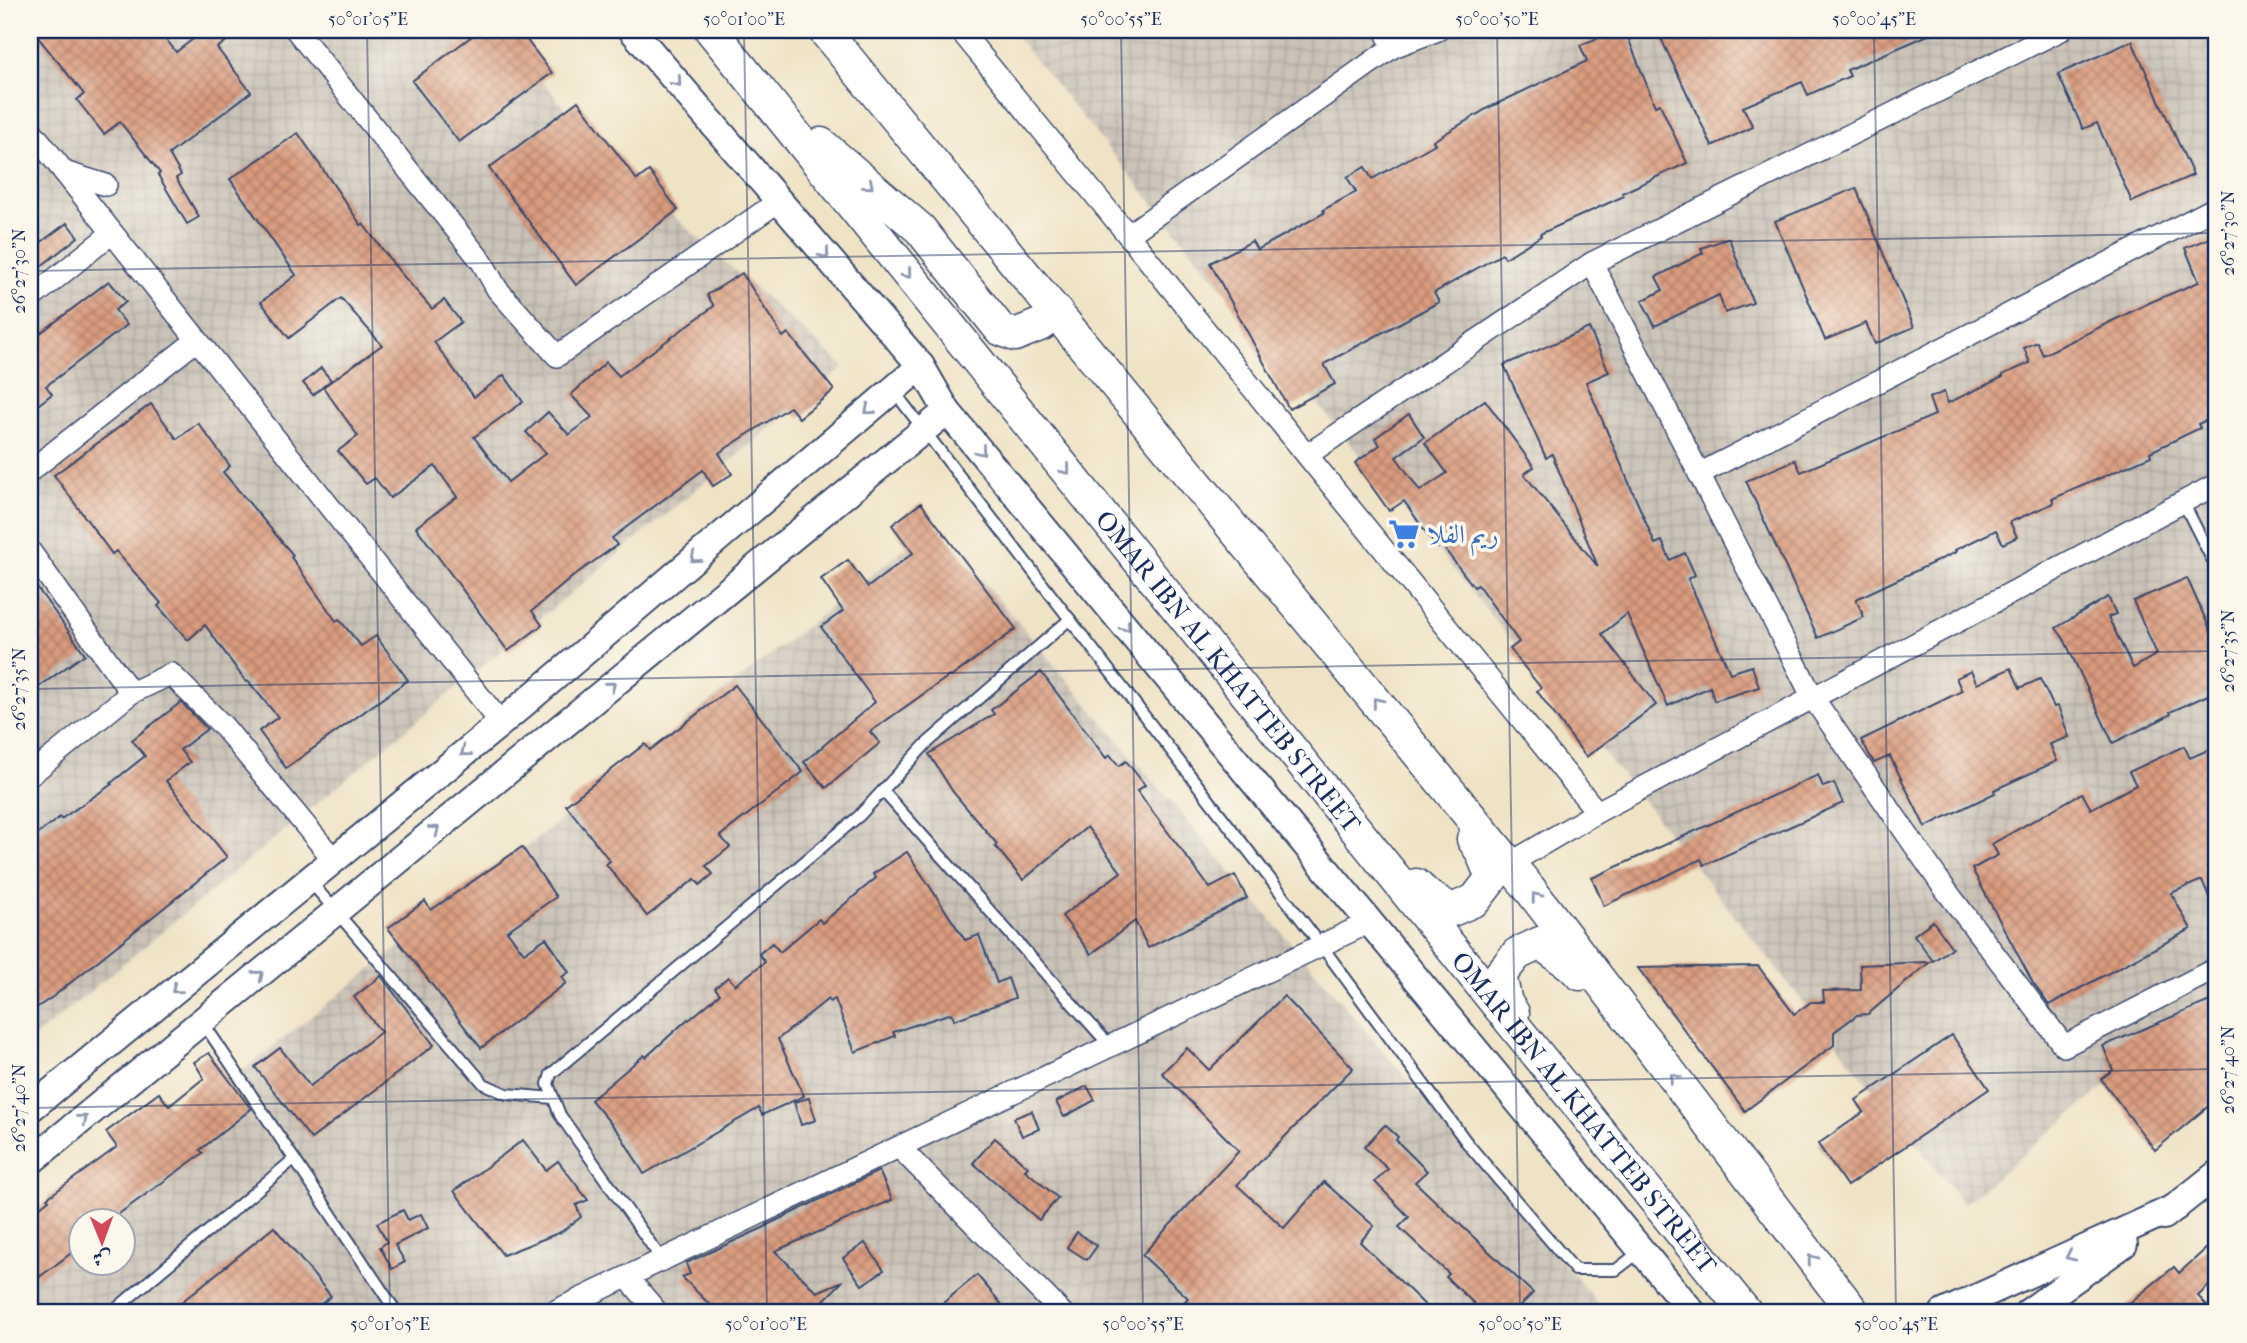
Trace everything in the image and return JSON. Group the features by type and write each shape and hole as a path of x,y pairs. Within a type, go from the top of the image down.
{"main road":[{"name":"OMAR IBN AL KHATTEB STREET","path":"711,30 1746,1313"},
{"path":"824,30 1509,864 1858,1311"},
{"path":"761,93 920,229 999,328 1015,335 1042,324 1057,312"},
{"path":"1339,807 1427,897 1452,910 1475,900 1492,878 1481,851 1402,734"},
{"path":"1591,1121 1506,1003 1500,975 1517,954 1540,943 1571,965 1654,1051"}],"street":[{"path":"296,30 482,262 498,289 557,356 779,201"},
{"path":"632,30 921,366 947,411 1693,1313"},
{"path":"960,30 1597,813"},
{"path":"1128,235 1389,39 1438,30"},
{"path":"1307,455 1592,263 2061,30"},
{"path":"2215,30 2217,36"},
{"path":"30,129 501,723"},
{"path":"64,172 106,185"},
{"path":"1699,474 2217,207"},
{"path":"30,299 112,233"},
{"path":"1592,263 1813,698 1942,885 2064,1046 2217,968"},
{"path":"30,471 197,340"},
{"path":"30,1110 501,723 921,366"},
{"path":"30,1162 947,411"},
{"path":"1509,864 1597,813 2217,484"},
{"path":"30,551 131,692"},
{"path":"30,775 131,692 171,674 224,727 334,860"},
{"path":"551,1313 1370,922"},
{"path":"899,1147 1062,1313"},
{"path":"2027,1313 2176,1207 2217,1174"},
{"path":"1943,1313 1988,1295 2176,1207"},
{"path":"627,1277 658,1313"}],"lane":[{"path":"893,390 1321,945 1468,1144 1575,1270 1616,1270 1642,1250"},
{"path":"2183,502 2217,569"},
{"path":"662,1260 560,1115 548,1084 551,1073 859,816 925,745 1070,619"},
{"path":"883,791 1110,1046"},
{"path":"309,880 484,1084 506,1094 553,1098"},
{"path":"202,1021 397,1313"},
{"path":"111,1313 294,1159"}],"shaded area":[{"path":"30,30 500,30 600,151 844,367 30,1041"},
{"path":"1011,30 2217,30 2217,993 1964,1204 1641,798"},
{"path":"935,525 1606,1313 30,1313 30,1238 66,1210 66,1276 136,1276 136,1206 71,1206"}],"building":[{"path":"32,30 159,30 176,52 205,30 222,30 229,39 217,48 251,92 169,154 181,175 176,178 199,217 187,224 158,175 160,173 120,122 104,134 77,100 84,94"},
{"path":"480,30 519,30 552,73 459,142 412,81"},
{"path":"1610,30 1625,30 1655,106 1660,104 1687,163 1622,193 1624,196 1540,234 1541,236 1505,258 1502,254 1434,293 1439,302 1324,364 1335,384 1289,409 1210,263 1252,241 1257,250 1324,213 1323,210 1356,192 1347,177 1365,167 1372,179 1435,144 1433,141 1488,108 1587,61 1580,45 1611,33"},
{"path":"1657,30 1940,30 1847,70 1850,76 1808,95 1802,82 1743,107 1753,127 1712,146"},
{"path":"2132,41 2193,175 2132,202 2097,123 2083,129 2058,74"},
{"path":"578,101 637,180 649,171 678,210 576,285 489,168"},
{"path":"298,133 361,225 363,224 399,271 432,309 444,300 461,322 434,342 474,397 504,375 523,402 474,437 508,482 546,453 526,432 548,412 569,435 592,417 571,395 606,362 619,376 714,306 707,295 742,273 783,337 788,333 834,390 799,418 790,407 719,453 732,474 713,486 703,470 612,538 617,545 576,574 532,611 542,625 508,651 416,527 457,497 435,466 390,498 375,478 366,484 338,451 358,436 323,387 382,345 341,298 289,338 261,302 296,275 230,179"},
{"path":"1856,188 1914,327 1875,344 1866,323 1825,340 1775,221"},
{"path":"67,223 78,237 30,275 30,230 40,243"},
{"path":"2217,235 2217,416 2198,424 2200,428 2150,452 2151,456 2052,499 2054,503 2010,522 2017,537 2003,544 1996,530 1856,599 1864,617 1818,638 1746,481 1795,460 1801,472 1935,415 1929,398 1944,392 1948,403 2030,363 2024,348 2037,342 2043,355 2151,302 2199,282 2185,248"},
{"path":"1729,238 1753,303 1725,313 1719,295 1655,326 1642,301 1663,290 1656,277 1703,253 1701,248"},
{"path":"109,281 126,302 115,310 127,325 46,386 52,394 30,411 30,341"},
{"path":"1589,328 1609,372 1586,382 1655,544 1662,541 1670,560 1685,553 1695,575 1688,579 1730,673 1752,666 1759,687 1714,701 1710,687 1668,706 1627,614 1602,634 1656,705 1586,757 1537,691 1541,688 1510,649 1519,642 1478,585 1474,587 1442,546 1437,548 1404,501 1389,511 1355,463 1380,445 1375,438 1409,414 1424,437 1396,457 1420,491 1447,473 1425,443 1485,400 1534,467 1524,474 1598,567 1552,454 1546,458 1504,365"},
{"path":"321,368 331,380 313,395 303,383"},
{"path":"151,404 177,439 198,423 230,466 223,472 293,555 291,557 336,621 339,619 361,646 376,636 408,680 286,768 259,731 278,717 248,681 246,682 205,625 188,640 158,606 161,603 116,551 112,554 54,475"},
{"path":"921,503 1016,629 870,732 880,743 826,788 804,762 875,702 821,627 843,611 821,579 848,560 868,587 913,553 892,525"},
{"path":"30,578 85,654 30,693"},
{"path":"2187,578 2217,645 2217,691 2170,712 2171,714 2113,743 2064,639 2056,628 2108,597 2116,614 2108,617 2133,668 2157,654 2133,601"},
{"path":"2011,668 2020,688 2040,679 2054,707 2058,706 2069,737 2050,744 2057,761 1994,790 1995,793 1925,827 1890,756 1874,763 1861,740 1962,691 1956,678 1971,671 1977,684"},
{"path":"1041,672 1106,758 1110,755 1119,766 1126,761 1145,785 1137,791 1210,888 1235,875 1247,898 1148,948 1135,921 1091,954 1062,916 1121,872 1087,827 1023,880 953,792 929,754 994,714 991,710"},
{"path":"735,685 803,772 720,836 730,847 706,866 713,874 700,885 695,879 647,916 606,864 610,861 566,805 645,744 650,750"},
{"path":"181,702 207,729 180,750 190,762 166,781 227,857 54,996 30,1012 30,840 112,784 145,756 132,740"},
{"path":"2184,746 2190,758 2217,746 2217,915 2202,880 2171,893 2191,929 2049,1005 2033,983 1972,869 1998,855 1992,844 2082,793 2091,809 2136,785 2129,772"},
{"path":"1818,775 1823,787 1834,783 1843,803 1704,865 1701,859 1604,906 1592,878"},
{"path":"522,847 556,897 507,931 524,953 546,938 569,972 562,977 566,983 481,1048 388,928 425,901 431,910"},
{"path":"907,852 965,940 979,935 997,983 1008,978 1015,998 954,1020 952,1013 893,1032 895,1036 855,1052 835,999 830,1002 828,999 778,1039 804,1096 762,1115 759,1108 644,1174 620,1134 591,1100 720,994 715,988 728,977 735,985 765,962 759,954 772,943 780,952 819,919 822,923 876,878 873,874"},
{"path":"1933,921 1952,948 1933,961 1914,935"},
{"path":"1930,962 1868,1014 1857,1015 1834,1032 1834,1045 1745,1111 1638,968 1758,966 1794,1014 1811,1002 1824,1002 1823,991 1861,990 1860,965"},
{"path":"381,976 434,1045 311,1139 255,1067 280,1048 310,1086 381,1032 354,997"},
{"path":"1284,996 1353,1068 1237,1185 1284,1228 1324,1182 1374,1226 1360,1242 1433,1313 1174,1313 1188,1298 1142,1255 1239,1151 1162,1073 1187,1048 1209,1070"},
{"path":"2217,998 2217,1099 2155,1150 2101,1079 2113,1070 2103,1046"},
{"path":"1952,1035 1989,1089 1847,1186 1818,1144 1864,1112 1856,1100"},
{"path":"209,1053 251,1109 200,1150 203,1153 130,1206 66,1206 66,1257 38,1278 30,1267 30,1215 49,1200 47,1198 117,1147 106,1132 159,1093 169,1106 204,1078 194,1062"},
{"path":"1087,1086 1095,1100 1064,1117 1056,1102"},
{"path":"809,1098 816,1120 801,1125 794,1102"},
{"path":"1032,1111 1039,1129 1022,1136 1014,1118"},
{"path":"1385,1125 1427,1171 1415,1182 1533,1293 1513,1313 1484,1313 1446,1277 1449,1274 1399,1227 1409,1217 1375,1182 1388,1169 1364,1147"},
{"path":"995,1138 1028,1167 1025,1170 1058,1198 1039,1220 973,1163"},
{"path":"523,1140 546,1170 558,1161 588,1200 576,1205 581,1217 561,1232 503,1255 454,1191"},
{"path":"879,1171 892,1200 775,1251 817,1292 843,1281 824,1300 837,1313 718,1313 682,1277 690,1274 686,1263"},
{"path":"403,1210 408,1220 421,1214 428,1228 395,1245 405,1262 392,1269 380,1247 387,1242 377,1223"},
{"path":"274,1227 331,1296 310,1313 168,1313"},
{"path":"1077,1232 1097,1246 1087,1260 1067,1247"},
{"path":"2217,1239 2217,1278 2198,1296 2213,1313 2134,1313 2127,1305 2174,1267 2179,1273"},
{"path":"865,1243 884,1270 862,1285 843,1258"},
{"path":"977,1275 1009,1313 931,1313"}],"place":[{"name":"ريم الفلا","path":"1404,534"}]}
